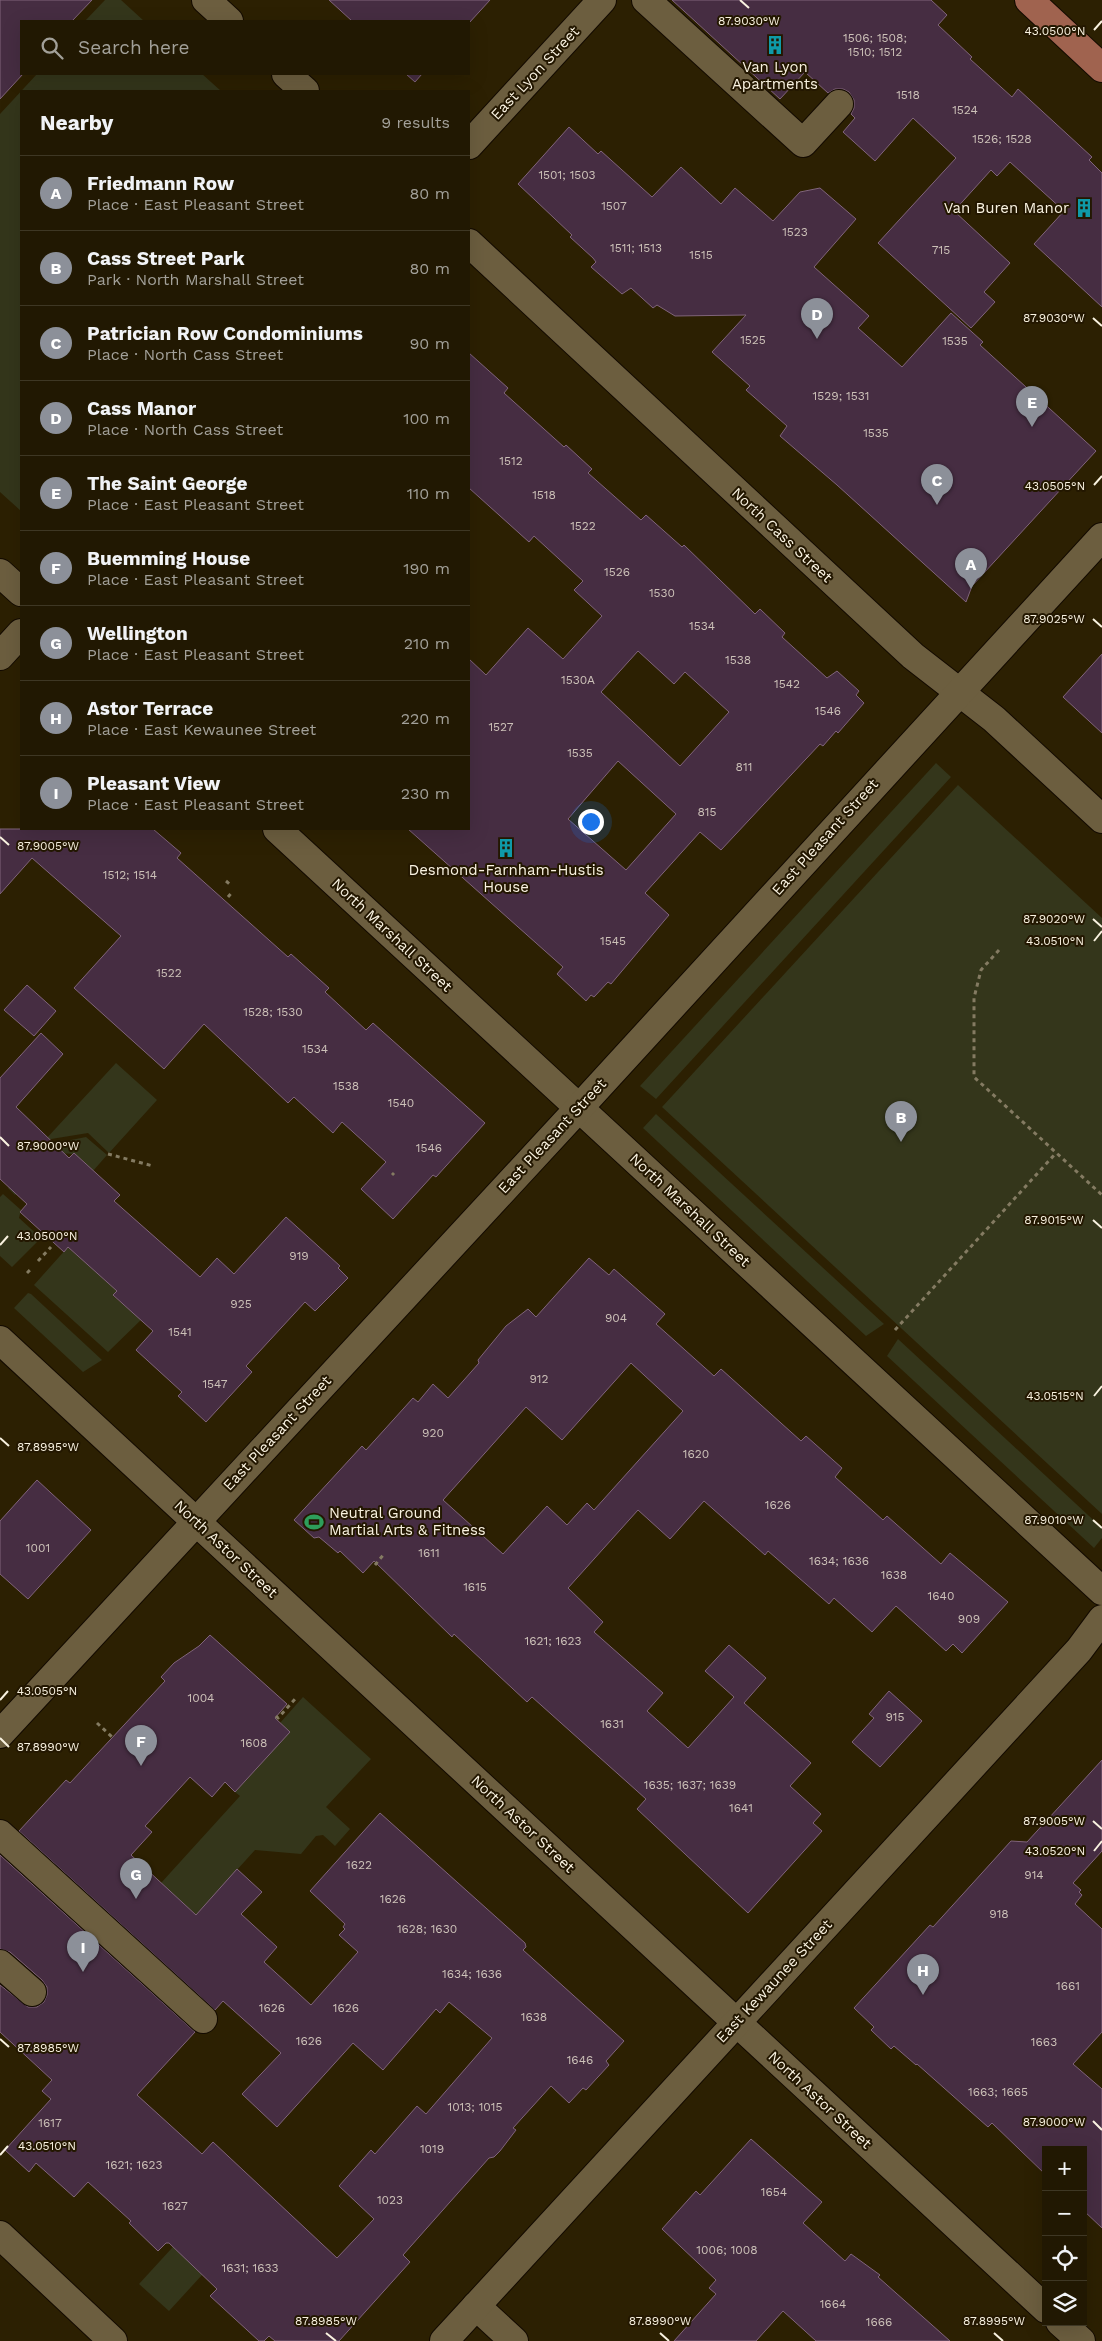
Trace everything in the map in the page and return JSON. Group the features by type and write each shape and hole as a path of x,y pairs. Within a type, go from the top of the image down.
{"main road":[{"path":"1029,0 1102,68"}],"street":[{"path":"206,0 228,20"},
{"name":"East Lyon Street","path":"470,144 602,0"},
{"path":"646,0 803,143 839,104"},
{"path":"287,75 304,90"},
{"name":"North Cass Street","path":"470,244 913,656 994,719 1102,818"},
{"name":"East Pleasant Street","path":"0,1734 579,1108 1102,537"},
{"path":"0,573 20,591"},
{"path":"0,656 20,634"},
{"name":"North Marshall Street","path":"278,830 1102,1591"},
{"name":"North Astor Street","path":"0,1340 1042,2305"},
{"name":"East Kewaunee Street","path":"444,2341 1079,1650 1102,1619"},
{"path":"0,1834 203,2019"},
{"path":"0,1964 32,1992"},
{"path":"0,2235 114,2341"},
{"path":"476,2306 514,2341"},
{"path":"1064,2326 1081,2341"}],"path":[{"path":"226,881 232,886"},
{"path":"228,898 233,891"},
{"path":"998,950 981,970 974,998 974,1077 1102,1195"},
{"path":"896,1330 1056,1153"},
{"path":"108,1154 153,1166"},
{"path":"38,1261 51,1247"},
{"path":"27,1273 32,1268"},
{"path":"375,1565 384,1554"},
{"path":"276,1716 278,1718 296,1698"},
{"path":"97,1724 112,1737"}],"green space":[{"path":"105,0 121,0 143,20 86,20"},
{"path":"36,75 203,75 220,90 22,90"},
{"path":"20,92 20,510 0,492 0,114"},
{"path":"936,763 951,777 656,1099 640,1086"},
{"path":"958,785 1102,918 1102,1514 662,1107"},
{"path":"116,1063 157,1100 109,1153 88,1133 45,1140"},
{"path":"656,1114 884,1324 866,1336 643,1128"},
{"path":"86,1137 107,1155 93,1171 75,1155 60,1154 15,1195 8,1188 46,1145"},
{"path":"3,1194 21,1210 19,1218 41,1238 12,1267 0,1256 0,1197"},
{"path":"68,1247 117,1291 113,1296 132,1312 136,1307 145,1316 108,1352 34,1285"},
{"path":"28,1293 102,1360 83,1372 14,1308"},
{"path":"898,1339 1102,1528 1102,1538 1094,1548 887,1356"},
{"path":"303,1697 371,1759 326,1807 350,1829 335,1846 323,1835 316,1836 301,1854 255,1850 196,1915 161,1883 240,1796 235,1792 289,1732 280,1723"},
{"path":"226,2189 213,2263 169,2311 139,2284"}],"building":[{"path":"0,0 92,0 73,20 20,20 20,75 22,75 0,99"},
{"path":"329,0 490,0 470,22 470,20 351,20"},
{"path":"672,0 931,0 947,15 938,25 972,57 970,59 1012,97 1018,89 1092,157 1089,160 1102,173 1102,307 1034,244 1064,211 1010,162 997,176 991,170 954,211 1010,263 984,292 995,302 971,328 878,243 956,158 913,118 875,161 843,132 855,118 851,114 854,108 854,100 849,92 843,89 835,89 828,93 805,72 780,99"},
{"path":"407,75 421,75 415,82"},
{"path":"569,127 598,154 601,151 652,197 681,167 721,204 735,188 773,221 800,192 820,188 856,219 814,267 869,316 858,328 902,367 951,313 983,342 980,345 1096,451 972,586 966,602 780,436 787,426 746,390 750,386 712,352 746,315 675,316 657,305 653,308 631,288 622,294 591,267 596,262 570,237 572,235 518,184"},
{"path":"470,354 508,388 504,393 564,447 566,445 592,469 588,473 641,520 646,515 682,547 684,545 755,614 760,609 785,633 782,637 827,678 837,671 859,691 856,695 864,703 838,733 836,731 823,746 820,744 721,850 700,832 645,893 669,915 611,984 608,982 594,997 591,995 586,1001 557,974 563,967 409,830 470,830 470,660 486,675 528,628 563,659 602,616 574,590 583,581 534,536 529,542 470,489","holes":["638,651 674,684 685,672 729,712 680,766 601,692","618,761 676,814 626,870 568,819"]},
{"path":"1102,654 1102,733 1063,697"},
{"path":"0,829 154,830 181,853 177,858 288,957 291,954 329,988 325,992 366,1030 373,1023 485,1123 436,1177 433,1175 393,1219 361,1189 386,1162 342,1122 333,1133 294,1097 288,1103 204,1024 164,1069 74,988 121,936 32,858 0,894"},
{"path":"27,985 56,1011 34,1036 4,1010"},
{"path":"41,1033 63,1054 16,1107 69,1158 74,1153 120,1195 114,1201 200,1277 217,1258 234,1274 286,1217 340,1266 338,1268 348,1278 315,1311 305,1302 246,1366 252,1372 206,1422 178,1396 182,1392 136,1350 153,1331 113,1295 117,1291 68,1247 64,1252 20,1212 27,1204 0,1179 0,1078"},
{"path":"589,1258 609,1275 614,1269 665,1314 656,1324 714,1376 721,1369 801,1441 806,1436 842,1468 835,1477 883,1520 887,1516 941,1564 950,1553 1008,1602 962,1653 953,1644 946,1651 896,1606 872,1632 834,1598 829,1604 768,1551 765,1555 704,1501 670,1539 638,1510 568,1588 603,1622 594,1632 663,1693 647,1711 688,1748 734,1697 705,1671 729,1645 766,1678 744,1703 811,1763 790,1786 821,1814 813,1823 822,1831 748,1913 637,1809 646,1799 532,1697 527,1702 454,1634 452,1637 374,1561 363,1573 340,1551 338,1553 319,1537 314,1538 294,1520 362,1446 366,1450 413,1398 418,1402 433,1384 448,1398 479,1363 478,1360 506,1326 528,1309 536,1317","holes":["631,1363 683,1411 594,1510 587,1503 567,1525 547,1506 503,1554 443,1500 526,1407 562,1440"]},
{"path":"37,1480 91,1530 28,1599 0,1574 0,1521"},
{"path":"210,1635 287,1704 275,1718 290,1732 235,1792 225,1782 212,1797 190,1777 145,1826 152,1832 131,1855 196,1915 237,1869 262,1892 241,1914 277,1947 264,1962 311,2005 358,1952 339,1935 345,1929 343,1927 345,1924 310,1891 380,1813 525,1943 526,1947 523,1950 624,2041 606,2061 609,2065 586,2090 583,2088 569,2103 551,2086 513,2128 516,2130 500,2151 494,2157 489,2158 403,2255 410,2262 339,2341 275,2341 269,2336 264,2341 259,2341 210,2296 217,2289 169,2243 166,2243 158,2251 129,2223 131,2221 88,2182 74,2197 36,2163 29,2172 5,2150 51,2099 42,2091 52,2080 0,2032 0,1985 28,2007 37,2007 44,2002 47,1995 47,1987 42,1980 10,1952 0,1949 0,1855 195,2032 137,2095 202,2154 213,2142 337,2258 374,2219 339,2186 371,2150 375,2154 417,2106 426,2114 492,2038 449,2002 440,2013 436,2009 383,2070 353,2043 277,2127 242,2094 281,2053 223,2001 215,2010 19,1831 66,1780 70,1783 165,1681 161,1677 174,1663 199,1646"},
{"path":"889,1691 922,1721 880,1767 852,1742 874,1718 869,1714"},
{"path":"1102,1760 1102,1851 1073,1883 1081,1890 1079,1892 1082,1895 1075,1904 1102,1929 1102,2032 1073,2064 1102,2089 1102,2228 1087,2214 1087,2146 1042,2146 1042,2171 992,2123 988,2127 917,2064 894,2046 891,2049 871,2030 874,2027 854,2008 930,1925 933,1927 1011,1841 1027,1842"},
{"path":"751,2139 822,2202 803,2223 845,2261 851,2254 880,2275 878,2277 950,2341 816,2341 783,2311 756,2341 674,2341 716,2294 709,2288 716,2280 662,2229 696,2191 700,2195"}],"place":[{"name":"Van Lyon Apartments","path":"775,45"},
{"name":"Van Buren Manor","path":"1084,208"},
{"name":"Cass Manor","path":"817,339"},
{"name":"The Saint George","path":"1032,427"},
{"name":"Patrician Row Condominiums","path":"937,505"},
{"name":"Friedmann Row","path":"971,589"},
{"name":"Desmond-Farnham-Hustis House","path":"506,848"},
{"name":"Cass Street Park","path":"901,1142"},
{"name":"Neutral Ground Martial Arts & Fitness","path":"314,1522"},
{"name":"Buemming House","path":"141,1766"},
{"name":"Wellington","path":"136,1899"},
{"name":"Pleasant View","path":"83,1972"},
{"name":"Astor Terrace","path":"923,1995"}]}
